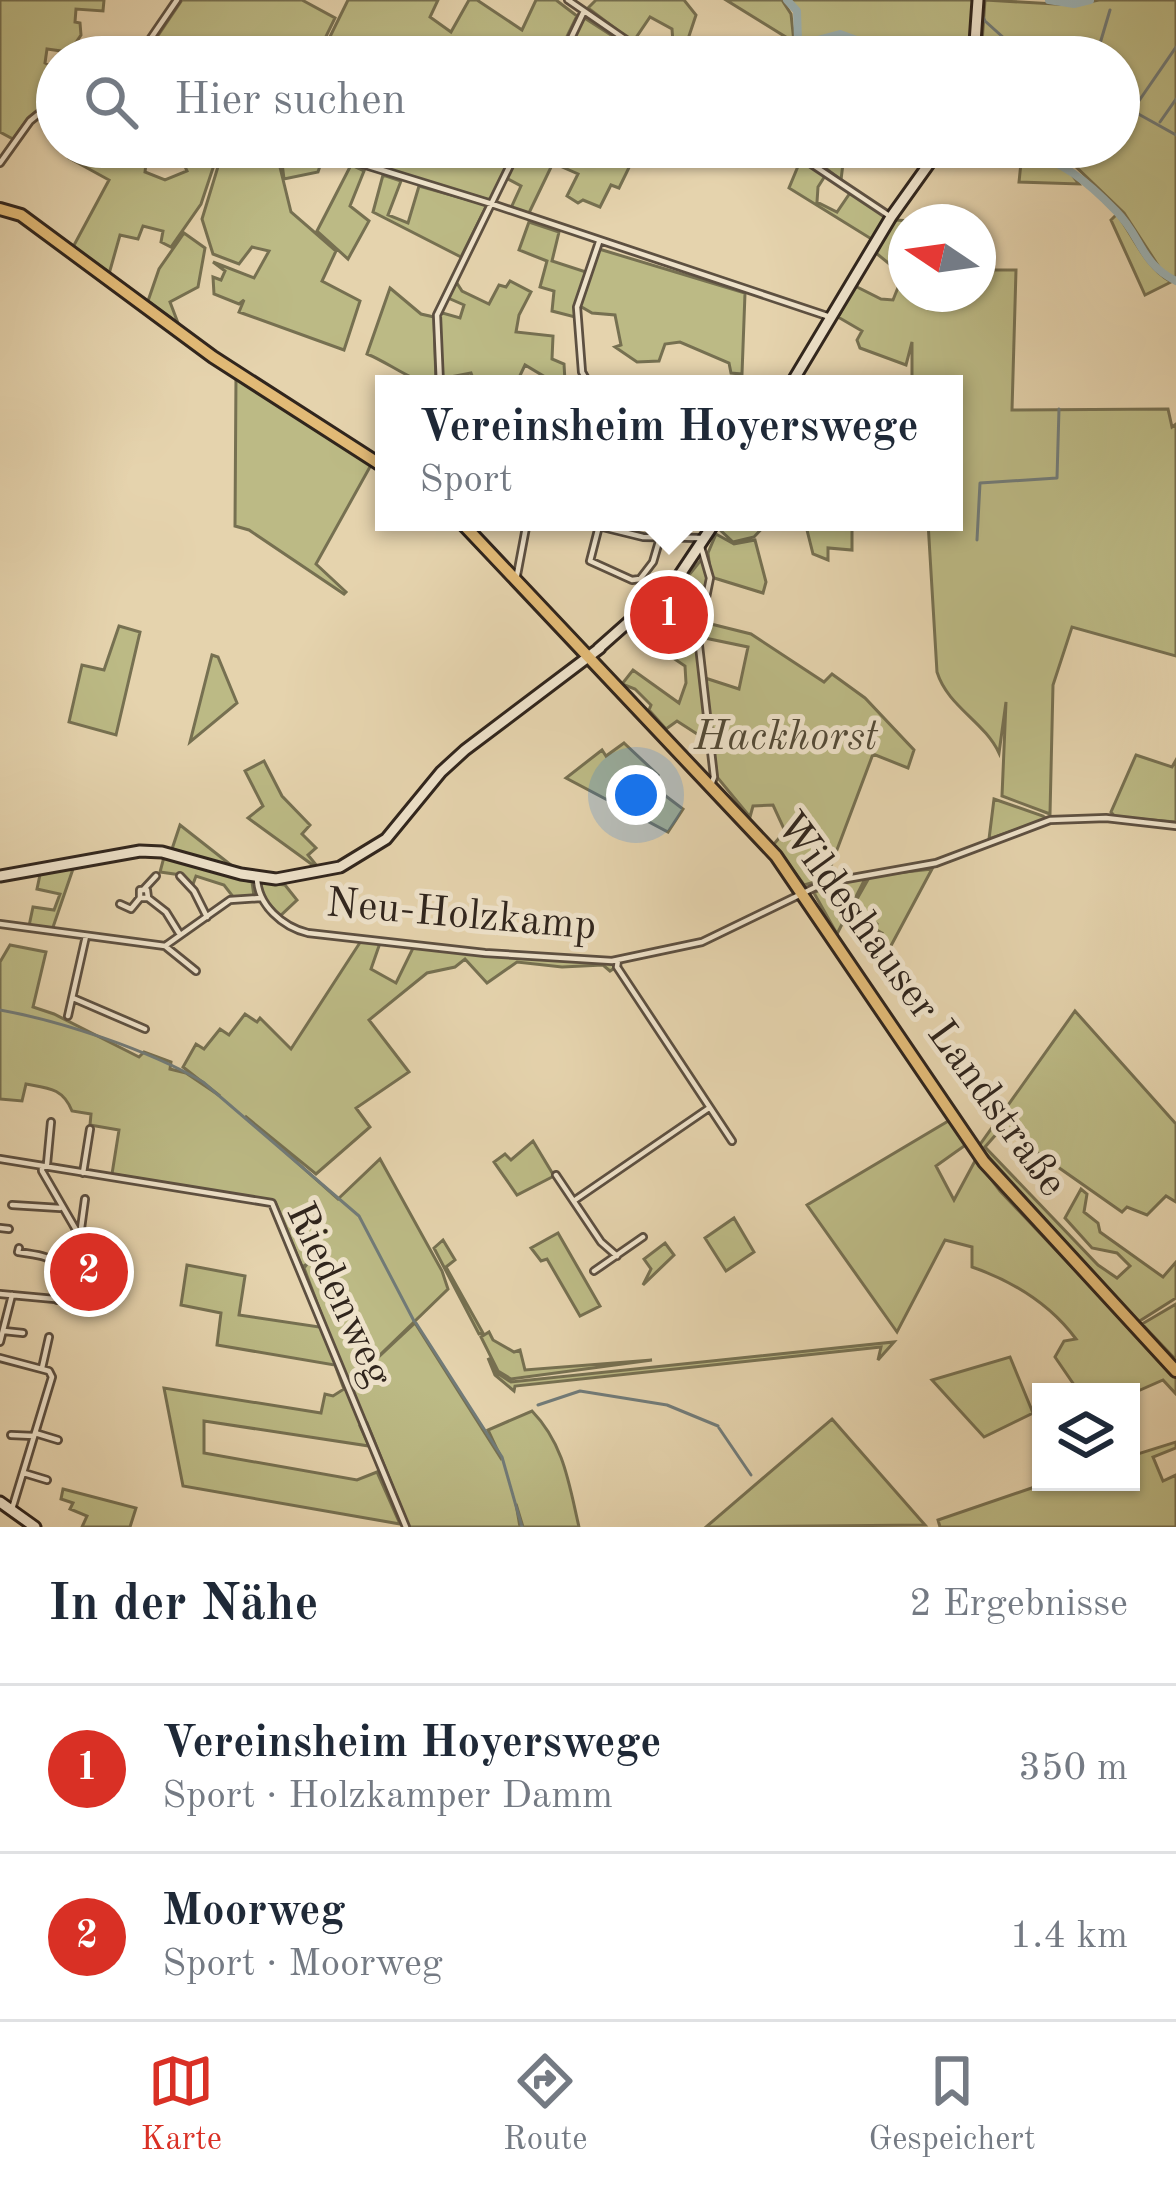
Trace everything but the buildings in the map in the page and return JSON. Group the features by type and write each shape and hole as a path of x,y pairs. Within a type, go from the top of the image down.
{"main road":[{"path":"3,210 21,215 213,357 375,461"},
{"name":"Wildeshauser Landstraße","path":"470,531 776,856 979,1156 1176,1371"}],"street":[{"path":"154,36 177,0"},
{"path":"568,0 620,36"},
{"path":"975,36 978,0"},
{"path":"572,36 584,11"},
{"path":"0,163 36,116"},
{"path":"376,168 830,318"},
{"path":"440,375 437,315 509,168"},
{"path":"818,168 888,215"},
{"path":"900,204 926,168"},
{"path":"796,375 888,222"},
{"path":"584,375 577,307 599,242"},
{"path":"515,576 525,531"},
{"path":"598,531 590,561 635,580 652,562 660,538"},
{"path":"624,531 703,544"},
{"path":"0,876 140,851 190,858 257,877 315,874 364,855 386,839 465,750 589,657 665,591 708,531"},
{"path":"703,544 710,578 698,637 711,784"},
{"name":"Neu-Holzkamp","path":"261,898 286,925 308,933 505,955 618,960 723,934 841,878 936,863 1050,820 1106,818 1176,826"},
{"path":"180,876 197,895 207,917"},
{"path":"120,904 131,909 157,877"},
{"path":"165,946 230,900 261,898 257,877"},
{"path":"144,895 166,912 179,933"},
{"path":"0,924 165,946 196,971"},
{"path":"68,1016 86,936"},
{"name":"Neu-Holzkamp","path":"618,960 617,967 732,1141"},
{"path":"65,991 145,1029"},
{"path":"574,1200 709,1108"},
{"path":"0,1294 109,1304 116,1297 42,1171 51,1122"},
{"path":"83,1172 90,1129"},
{"name":"Riedenweg","path":"0,1159 272,1204 406,1527"},
{"path":"556,1175 601,1242 616,1256"},
{"path":"80,1236 85,1199"},
{"path":"12,1205 63,1207"},
{"path":"0,1228 9,1229"},
{"path":"594,1271 643,1237"},
{"path":"19,1247 18,1252 43,1254 56,1262 57,1300"},
{"path":"0,1342 12,1294"},
{"path":"4,1331 23,1333"},
{"path":"42,1368 49,1336"},
{"path":"0,1358 42,1368 52,1377 12,1510"},
{"path":"11,1435 58,1440"},
{"path":"23,1472 47,1480"},
{"path":"0,1502 35,1527"}],"green space":[{"path":"0,0 104,0 103,11 76,9 80,36 36,36 36,112 13,139 0,132"},
{"path":"182,0 302,0 335,18 326,36 158,36"},
{"path":"348,0 438,0 430,17 451,32 469,0 477,0 522,30 536,0 556,0 577,16 567,36 330,36"},
{"path":"596,0 684,0 696,15 689,36 672,36 672,29 650,17 637,36 625,36 588,8"},
{"path":"726,0 782,0 791,14 793,36 784,36"},
{"path":"789,0 975,0 972,36 799,36 798,10"},
{"path":"985,0 1073,5 1099,0 1176,0 1176,278 1163,273 1124,213 1077,168 1140,168 1140,36 982,36"},
{"path":"583,17 612,36 574,36"},
{"path":"87,168 145,168 145,172 165,180 186,168 213,168 201,204 171,247 161,242 163,231 143,226 138,239 120,235 109,274 73,247 109,180"},
{"path":"218,168 280,168 291,212 336,251 322,281 360,301 344,350 239,312 244,300 239,304 214,294 213,277 221,280 225,271 213,262 254,278 269,251 252,247 239,264 213,254 202,219"},
{"path":"283,168 319,168 318,172 284,179"},
{"path":"349,168 364,171 350,206 369,221 348,259 317,231"},
{"path":"383,168 507,168 492,201"},
{"path":"511,168 551,168 528,215 511,208 521,186 506,178"},
{"path":"564,168 629,168 619,188 611,185 600,207 567,196 578,174"},
{"path":"797,168 814,168 825,176 817,202 837,212 850,193 886,217 873,240 789,188"},
{"path":"825,168 842,168 841,180"},
{"path":"1020,168 1067,168 1079,184 1019,182"},
{"path":"383,175 401,181 388,215 408,223 419,186 487,205 461,257 373,212"},
{"path":"1117,214 1147,260 1171,282 1145,295 1111,220"},
{"path":"529,222 559,232 552,261 586,272 575,317 552,311 554,291 540,287 547,261 519,250"},
{"path":"888,232 888,263 876,253"},
{"path":"184,233 205,248 198,287 170,302 178,323 148,301 159,269"},
{"path":"599,249 745,293 742,374 731,373 729,363 680,342 665,344 659,361 637,362 615,347 621,345 615,315 592,313 580,306"},
{"path":"996,270 1016,270 1012,410 1168,409 1172,427 1176,424 1176,656 1072,627 1053,685 1050,814 1002,796 1006,702 999,753 949,695 937,672 929,531 963,531 963,375 912,375 912,342 906,365 860,348 857,340 862,331 838,317 855,286 888,300 888,312 996,312"},
{"path":"455,280 462,291 489,304 499,285 506,287 510,281 531,292 516,332 553,336 552,359 564,364 565,375 542,375 525,365 520,375 440,375 439,312 460,318 464,305 446,297"},
{"path":"390,288 421,314 434,317 436,375 407,375 367,354"},
{"path":"236,375 371,465 316,564 344,594 249,530 235,526"},
{"path":"721,531 760,531 754,537 733,542"},
{"path":"807,531 852,531 852,550 828,548 828,560 813,554"},
{"name":"Hackhorst","path":"716,534 734,544 755,540 766,582 763,593 711,577 708,553"},
{"path":"705,555 708,578 697,637 708,741 677,721 666,729 649,710 651,705 622,684 633,670 679,703 686,683 685,666 642,637 645,616 677,590"},
{"name":"Hackhorst","path":"703,622 751,634 824,682 832,674 865,698 914,750 908,768 873,754 826,879 804,885 774,844 785,831 773,805 753,806 750,817 717,777 705,678 739,689 748,647 700,637"},
{"path":"119,626 140,632 116,735 69,722 82,665 104,670"},
{"path":"212,655 218,657 237,703 190,742"},
{"path":"624,743 658,775 650,784 683,809 668,832 566,778 602,750 606,756"},
{"path":"1136,755 1172,767 1176,760 1176,822 1115,817 1111,812"},
{"path":"264,761 282,796 310,825 302,834 316,848 308,855 321,871 248,818 263,806 245,771"},
{"path":"994,799 1043,816 1047,819 989,839"},
{"path":"180,825 236,869 172,849"},
{"path":"164,857 252,882 254,896 234,898 224,885 196,876 192,887 181,875 160,872"},
{"path":"73,869 52,930 29,926 33,907 54,910 60,894 37,889 41,870"},
{"path":"932,869 886,955 874,947 882,933 875,929 877,924 853,906 870,876"},
{"path":"866,877 837,934 814,893"},
{"path":"261,882 285,885 297,900 280,916 262,896"},
{"path":"361,941 380,943 371,969 396,983 414,946 517,958 615,962 610,971 603,965 517,962 487,983 465,959 455,967 427,973 369,1020 409,1072 356,1108 370,1127 316,1174 245,1116 338,1199 380,1159 442,1271 448,1289 354,1380 415,1323 502,1460 488,1430 532,1411 543,1424 564,1465 579,1527 523,1527 516,1504 520,1527 409,1527 367,1423 360,1426 369,1446 204,1421 204,1453 357,1480 377,1472 400,1524 183,1486 164,1388 321,1413 325,1394 333,1396 344,1389 335,1365 217,1345 221,1313 181,1305 187,1265 245,1276 239,1315 319,1327 325,1324 304,1268 307,1264 302,1267 275,1202 112,1174 119,1130 90,1125 91,1114 72,1111 59,1093 48,1088 26,1084 22,1101 0,1099 0,962 10,945 46,952 33,1007 139,1057 144,1052 171,1062 170,1069 186,1073 220,1096 183,1067 196,1044 204,1049 220,1029 229,1035 245,1014 257,1022 260,1018 291,1049"},
{"path":"1075,1011 1176,1124 1176,1202 1166,1196 1147,1215 1127,1207 1122,1212 1015,1137 999,1131 985,1147 1098,1265 1117,1278 1130,1266 1117,1253 1092,1248 1065,1218 1081,1189 1087,1194 1084,1212 1098,1223 1100,1232 1163,1277 1176,1262 1176,1298 1138,1322 979,1146"},
{"path":"950,1120 967,1144 936,1166 954,1200 976,1159 1000,1191 1176,1377 1176,1394 1163,1380 1140,1390 1140,1383 1073,1383 1055,1357 1064,1341 1076,1339 1066,1326 1029,1295 972,1267 972,1247 945,1240 897,1332 807,1205"},
{"path":"533,1141 554,1176 517,1195 494,1162 505,1154 511,1160"},
{"path":"734,1218 754,1252 726,1271 705,1238"},
{"path":"558,1233 600,1306 580,1316 547,1259 541,1261 531,1248"},
{"path":"443,1240 455,1260 446,1267 483,1333 479,1334 434,1248"},
{"path":"665,1243 674,1255 643,1285 651,1269 644,1259"},
{"path":"88,1257 111,1297 83,1297 84,1281 75,1264"},
{"path":"1176,1304 1176,1360 1142,1324"},
{"path":"489,1332 493,1340 514,1352 520,1350 525,1370 652,1360 511,1379 498,1371 481,1337"},
{"path":"894,1342 878,1360 881,1347 515,1386 514,1391 495,1375 488,1358 497,1373 511,1382"},
{"path":"1010,1357 1032,1413 984,1437 932,1380"},
{"path":"832,1419 925,1525 706,1527"},
{"path":"1176,1442 1176,1448 1153,1457 1163,1481 1176,1475 1176,1527 940,1527 938,1520 1032,1488 1140,1491 1140,1453"},
{"path":"63,1489 136,1508 130,1527 82,1527 87,1516 61,1499"}],"waterway":[{"path":"787,0 797,11 798,36"},
{"path":"982,10 984,0"},
{"path":"1049,0 1074,4 1090,0"},
{"path":"1102,36 1110,10"},
{"path":"982,15 1002,36"},
{"path":"832,36 845,36"},
{"path":"1140,99 1176,47"},
{"path":"1160,122 1176,99"},
{"path":"1140,115 1176,135"},
{"path":"1065,168 1125,221 1148,258 1176,281"},
{"path":"977,540 980,483 1057,478 1059,409"},
{"path":"0,1010 104,1038 203,1082 359,1216 414,1321"},
{"path":"416,1323 502,1457 522,1527"},
{"path":"538,1405 580,1391 667,1405 718,1426"},
{"path":"719,1428 751,1475"}],"place":[{"name":"Vereinsheim Hoyerswege","path":"669,615"},
{"name":"Moorweg","path":"89,1272"}]}
